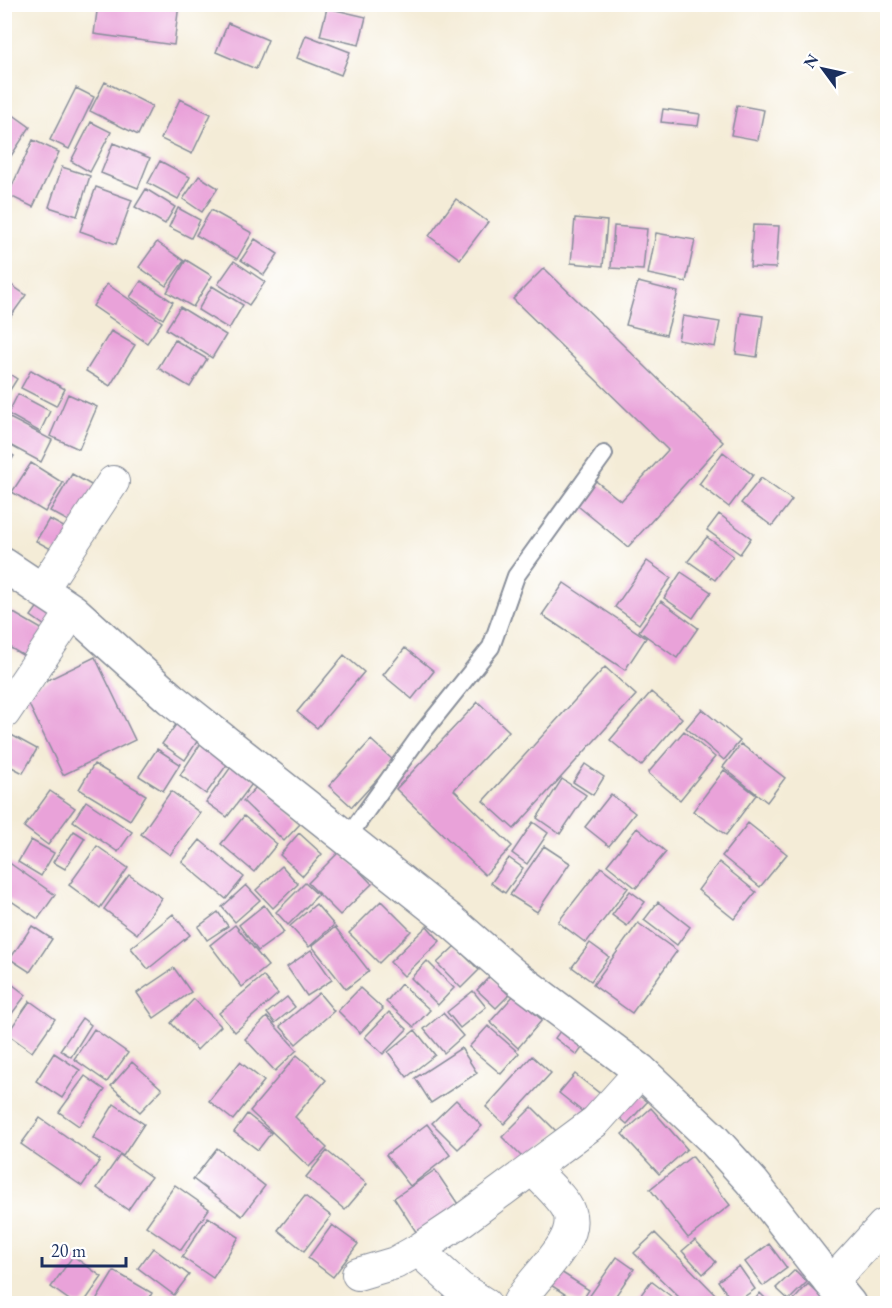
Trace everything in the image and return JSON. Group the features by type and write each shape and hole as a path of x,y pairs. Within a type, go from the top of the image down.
{"street":[{"path":"47,582 112,482"},
{"path":"4,565 47,582 73,611 171,699 311,812 347,838 513,975 641,1071 713,1139 752,1182 840,1293 883,1226"},
{"path":"4,713 73,611"},
{"path":"358,1274 394,1263 418,1250 533,1169 596,1121 641,1071"},
{"path":"518,1304 532,1282 561,1249 570,1234 570,1214 564,1202 533,1169"},
{"path":"418,1250 460,1288 485,1304"}],"lane":[{"path":"347,838 418,736 491,647 516,576 604,454"}],"building":[{"path":"98,4 179,4 174,45 94,34"},
{"path":"327,8 366,17 359,45 320,36"},
{"path":"228,23 268,40 256,69 216,52"},
{"path":"306,35 350,52 341,75 297,58"},
{"path":"105,82 152,106 138,135 90,111"},
{"path":"76,88 94,97 69,149 50,140"},
{"path":"180,99 211,114 192,154 161,139"},
{"path":"737,105 764,110 758,140 731,135"},
{"path":"5,109 30,127 11,156 5,152"},
{"path":"663,109 700,114 698,126 661,122"},
{"path":"91,122 111,132 90,172 71,161"},
{"path":"33,140 59,152 33,207 8,195"},
{"path":"113,143 150,158 138,188 101,173"},
{"path":"4,158 10,161 4,171"},
{"path":"160,161 190,177 178,199 148,183"},
{"path":"62,167 90,176 77,216 49,207"},
{"path":"199,176 218,188 202,212 183,199"},
{"path":"96,187 132,200 116,244 80,231"},
{"path":"146,189 175,207 165,224 135,207"},
{"path":"456,199 488,222 460,259 429,236"},
{"path":"178,208 200,220 191,238 169,227"},
{"path":"211,210 252,233 237,259 196,235"},
{"path":"575,218 607,221 603,266 571,263"},
{"path":"753,225 779,226 776,268 750,267"},
{"path":"614,226 647,229 643,270 611,268"},
{"path":"656,233 695,240 686,282 648,274"},
{"path":"255,239 278,254 264,275 241,260"},
{"path":"157,242 184,261 166,286 139,267"},
{"path":"186,260 212,276 193,307 167,292"},
{"path":"234,261 265,282 249,305 218,284"},
{"path":"544,268 723,442 628,547 573,502 592,478 621,501 668,450 513,299"},
{"path":"4,280 26,295 6,323 4,322"},
{"path":"141,281 173,302 163,319 130,297"},
{"path":"638,282 678,292 666,335 626,325"},
{"path":"107,284 162,322 147,343 93,306"},
{"path":"212,286 243,305 229,329 198,310"},
{"path":"180,307 226,335 212,358 166,329"},
{"path":"741,313 763,316 757,357 736,354"},
{"path":"683,316 720,322 715,347 678,340"},
{"path":"111,331 135,345 110,386 86,371"},
{"path":"175,340 207,359 190,387 158,368"},
{"path":"31,370 65,389 56,406 21,388"},
{"path":"5,371 17,379 5,398"},
{"path":"18,394 50,411 40,432 8,414"},
{"path":"68,394 97,407 79,449 50,436"},
{"path":"4,415 52,440 41,462 4,442"},
{"path":"4,450 14,456 4,472"},
{"path":"723,452 753,475 729,507 699,484"},
{"path":"31,463 63,483 45,512 12,492"},
{"path":"72,474 100,490 79,527 50,511"},
{"path":"761,478 792,500 772,526 741,503"},
{"path":"719,514 751,538 740,554 707,530"},
{"path":"49,519 73,532 62,555 36,541"},
{"path":"707,537 733,556 715,580 688,561"},
{"path":"647,561 671,578 639,624 615,607"},
{"path":"681,572 711,592 693,618 664,598"},
{"path":"564,583 646,638 625,670 542,615"},
{"path":"661,601 698,628 677,658 639,631"},
{"path":"41,602 58,614 48,628 31,616"},
{"path":"5,608 45,631 29,659 4,644"},
{"path":"405,648 434,671 412,699 383,675"},
{"path":"344,655 364,672 317,728 297,712"},
{"path":"95,657 135,740 63,775 23,692"},
{"path":"605,667 636,695 514,829 483,801"},
{"path":"651,692 682,718 641,766 610,740"},
{"path":"478,702 509,731 454,790 512,846 485,875 396,789"},
{"path":"702,709 740,741 724,760 686,728"},
{"path":"180,719 202,734 185,760 162,744"},
{"path":"4,731 37,749 23,773 4,763"},
{"path":"684,731 715,757 680,800 648,773"},
{"path":"203,740 231,759 206,794 180,775"},
{"path":"371,740 394,761 352,807 329,786"},
{"path":"741,744 785,778 767,802 723,767"},
{"path":"157,749 180,764 163,791 139,776"},
{"path":"94,764 146,795 130,820 79,789"},
{"path":"233,764 255,780 227,817 206,802"},
{"path":"585,764 604,777 593,795 573,782"},
{"path":"724,770 756,795 726,835 693,811"},
{"path":"562,779 586,795 560,834 537,818"},
{"path":"260,783 301,823 284,841 243,801"},
{"path":"50,791 75,808 48,845 24,827"},
{"path":"171,791 200,813 170,855 141,834"},
{"path":"611,794 635,813 609,846 585,827"},
{"path":"86,801 132,832 118,852 73,821"},
{"path":"244,816 277,844 254,872 221,844"},
{"path":"533,822 548,833 527,864 512,853"},
{"path":"748,823 787,854 760,887 722,856"},
{"path":"637,828 666,852 636,888 607,865"},
{"path":"74,831 85,838 65,869 53,862"},
{"path":"299,833 322,854 303,876 280,855"},
{"path":"31,840 54,853 41,876 18,862"},
{"path":"200,840 244,877 226,899 182,862"},
{"path":"97,846 128,868 100,908 69,885"},
{"path":"544,846 570,863 537,912 510,895"},
{"path":"340,851 372,884 340,915 308,883"},
{"path":"509,858 523,868 505,893 491,883"},
{"path":"8,862 55,895 38,919 4,896 4,867"},
{"path":"719,862 756,892 734,919 698,890"},
{"path":"282,866 298,884 273,908 256,890"},
{"path":"601,867 628,888 586,943 558,922"},
{"path":"129,875 162,898 137,934 104,909"},
{"path":"305,883 318,895 288,925 276,912"},
{"path":"246,885 260,900 235,922 222,907"},
{"path":"630,891 645,902 627,926 612,915"},
{"path":"381,901 411,931 379,963 349,933"},
{"path":"658,902 690,927 677,945 644,920"},
{"path":"316,904 334,925 309,947 290,926"},
{"path":"264,905 284,932 258,951 239,925"},
{"path":"218,912 228,926 207,940 198,927"},
{"path":"173,914 190,935 148,969 131,948"},
{"path":"638,923 677,951 632,1013 593,985"},
{"path":"235,925 268,966 242,987 210,945"},
{"path":"32,926 52,939 30,972 10,959"},
{"path":"427,926 440,941 404,976 390,962"},
{"path":"335,927 369,971 346,989 312,946"},
{"path":"590,943 609,957 591,981 572,967"},
{"path":"455,946 479,970 461,988 437,963"},
{"path":"311,950 332,980 307,996 287,967"},
{"path":"427,961 454,988 438,1005 411,978"},
{"path":"174,968 191,992 154,1018 137,993"},
{"path":"263,976 278,994 235,1032 219,1013"},
{"path":"490,976 509,995 496,1008 477,990"},
{"path":"4,978 26,995 4,1024"},
{"path":"401,984 430,1010 414,1027 386,1002"},
{"path":"360,988 383,1009 360,1033 338,1011"},
{"path":"473,991 486,1007 460,1028 447,1012"},
{"path":"319,993 334,1011 296,1044 280,1026"},
{"path":"514,995 542,1020 518,1048 490,1022"},
{"path":"287,997 295,1007 275,1023 267,1013"},
{"path":"194,999 221,1026 197,1050 171,1023"},
{"path":"30,1001 55,1019 32,1052 7,1034"},
{"path":"389,1012 407,1029 383,1054 365,1037"},
{"path":"443,1013 463,1036 444,1053 424,1029"},
{"path":"267,1017 297,1050 275,1071 245,1039"},
{"path":"82,1018 91,1025 71,1057 60,1050"},
{"path":"488,1026 519,1053 501,1074 469,1047"},
{"path":"563,1027 585,1044 577,1055 555,1038"},
{"path":"94,1029 128,1053 107,1082 74,1059"},
{"path":"415,1030 435,1055 407,1077 388,1052"},
{"path":"461,1048 477,1073 431,1103 415,1078"},
{"path":"54,1053 80,1070 62,1098 36,1081"},
{"path":"297,1055 326,1080 295,1117 327,1148 309,1167 250,1111"},
{"path":"532,1056 551,1073 504,1124 486,1107"},
{"path":"132,1062 162,1089 140,1112 111,1086"},
{"path":"240,1062 264,1081 233,1120 209,1101"},
{"path":"575,1074 603,1096 588,1116 559,1093"},
{"path":"85,1076 105,1090 79,1126 59,1112"},
{"path":"630,1088 647,1102 627,1124 611,1110"},
{"path":"456,1100 482,1126 458,1149 432,1123"},
{"path":"114,1104 144,1124 123,1156 93,1138"},
{"path":"532,1107 556,1131 526,1161 502,1137"},
{"path":"651,1108 687,1149 659,1174 622,1134"},
{"path":"247,1114 271,1133 258,1150 234,1132"},
{"path":"40,1118 100,1160 82,1186 21,1144"},
{"path":"427,1124 450,1155 410,1186 386,1155"},
{"path":"217,1148 265,1186 242,1216 193,1179"},
{"path":"327,1151 367,1184 345,1210 306,1177"},
{"path":"120,1155 151,1177 128,1210 97,1188"},
{"path":"692,1156 730,1205 688,1238 650,1189"},
{"path":"435,1170 462,1210 420,1238 394,1198"},
{"path":"175,1185 209,1209 181,1250 146,1226"},
{"path":"305,1196 331,1216 304,1251 278,1230"},
{"path":"208,1217 239,1237 213,1278 182,1257"},
{"path":"332,1225 358,1244 333,1277 308,1258"},
{"path":"655,1233 725,1304 686,1304 634,1253"},
{"path":"695,1240 716,1262 703,1274 682,1251"},
{"path":"769,1244 787,1268 763,1286 745,1262"},
{"path":"153,1248 189,1275 174,1295 138,1268"},
{"path":"73,1256 102,1277 83,1304 75,1304 51,1287"},
{"path":"617,1257 634,1269 610,1304 584,1304"},
{"path":"550,1265 589,1290 580,1304 540,1278"},
{"path":"739,1266 755,1289 734,1304 718,1281"},
{"path":"795,1270 807,1282 789,1300 776,1288"},
{"path":"114,1271 152,1293 146,1304 94,1304"},
{"path":"651,1281 681,1304 642,1304 637,1300"},
{"path":"808,1284 826,1301 824,1304 790,1304"},
{"path":"446,1292 474,1304 442,1304"},
{"path":"760,1293 771,1304 751,1304"}]}
